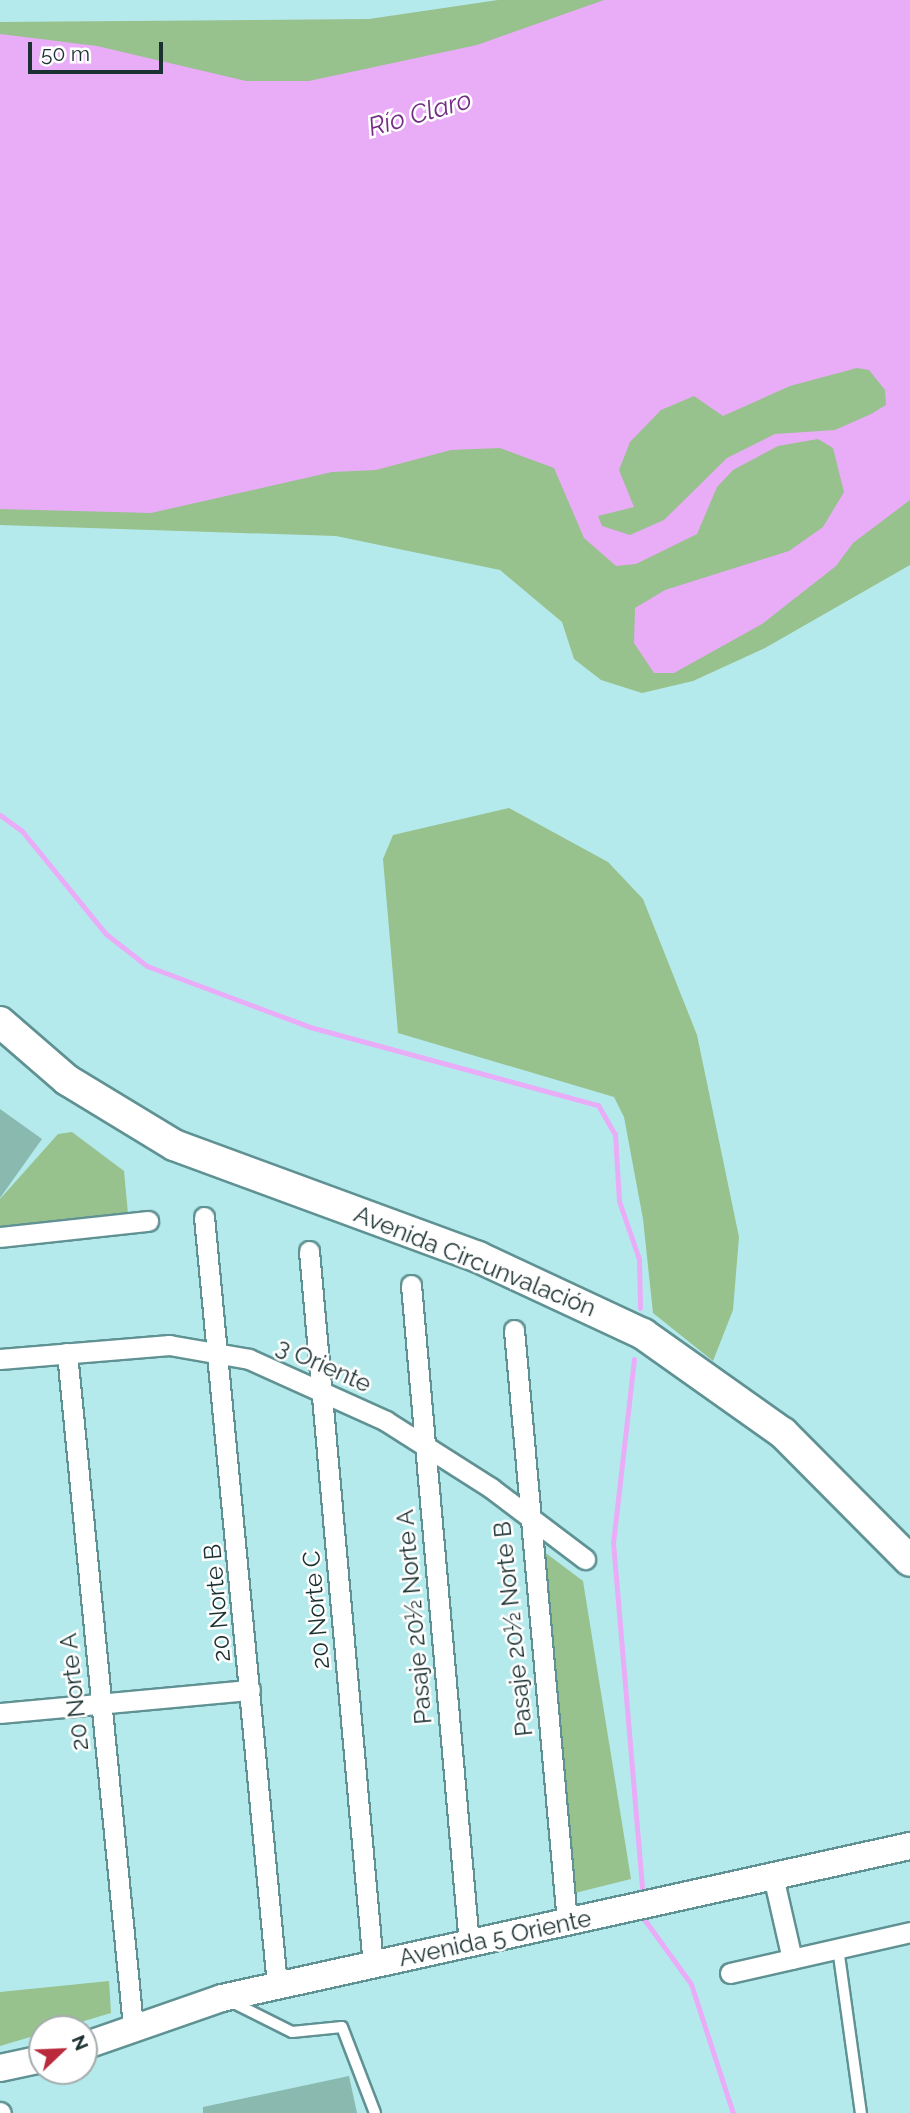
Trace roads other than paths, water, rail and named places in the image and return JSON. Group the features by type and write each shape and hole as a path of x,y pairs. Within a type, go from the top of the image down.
{"main road":[{"name":"Avenida Circunvalación","path":"0,1022 77,1088 174,1145 478,1257 643,1334 783,1433 910,1561"}],"street":[{"name":"20 Norte B","path":"204,1217 277,1985"},
{"path":"0,1237 148,1221"},
{"name":"20 Norte C","path":"309,1251 373,1965"},
{"name":"Pasaje 20½ Norte A","path":"411,1285 422,1443 468,1944"},
{"name":"Pasaje 20½ Norte B","path":"514,1330 526,1513 567,1922"},
{"name":"3 Oriente","path":"0,1359 169,1345 218,1351 320,1388 422,1443 526,1513 585,1559"},
{"name":"20 Norte A","path":"67,1353 99,1704 133,2026"},
{"path":"0,1713 250,1690"},
{"name":"Avenida 5 Oriente","path":"98,2040 133,2026 222,1998 910,1846"},
{"path":"773,1876 792,1959"},
{"path":"730,1973 910,1932"},
{"path":"0,2068 28,2062"}],"lane":[{"path":"838,1948 861,2113"},
{"path":"222,1998 292,2032 342,2027 375,2113"}],"water":[{"name":"Río Claro","path":"604,0 910,0 910,500 853,543 836,566 762,624 674,673 654,673 634,643 635,608 665,590 789,551 823,527 844,492 833,448 818,439 778,446 733,470 717,487 697,534 636,564 616,566 584,538 554,468 500,448 451,450 376,470 332,472 151,513 0,509 0,34 97,46 246,81 309,81 477,45","holes":["857,368 869,370 885,390 886,405 871,414 835,430 775,434 727,458 664,520 630,535 602,526 598,516 634,507 619,470 630,442 661,410 694,396 723,416 790,386"]}],"waterway":[{"path":"0,815 22,831 106,934 147,966 310,1027 598,1105 615,1134 619,1201 639,1259 640,1308"},
{"path":"634,1359 613,1542 642,1889"},
{"path":"644,1919 691,1984 733,2113"}]}
